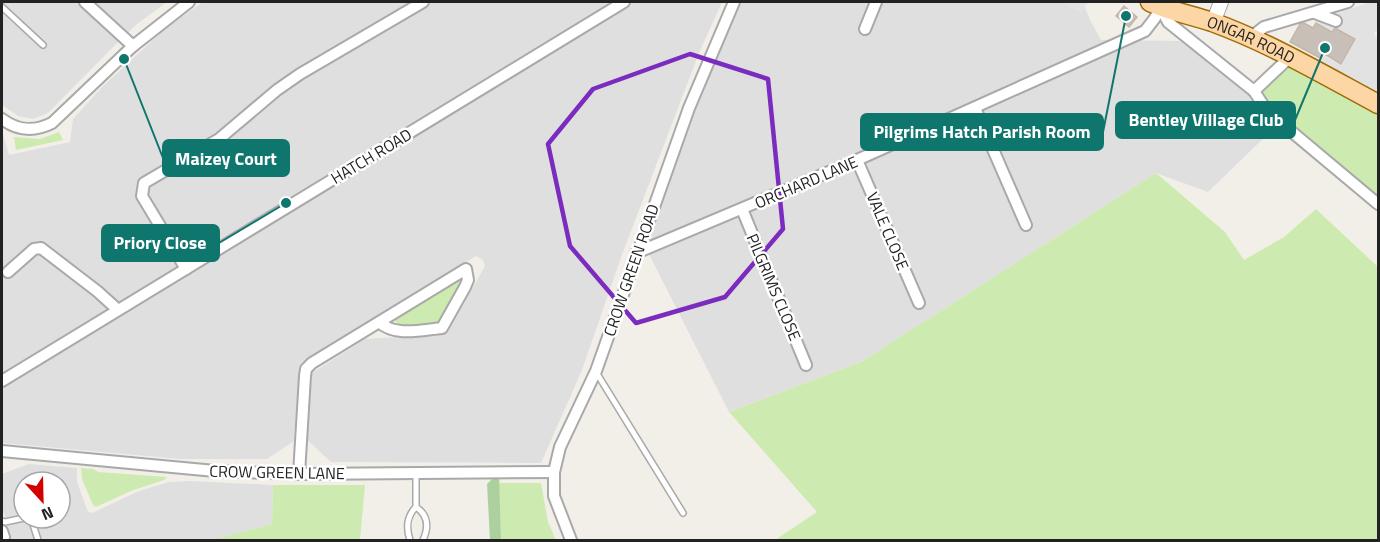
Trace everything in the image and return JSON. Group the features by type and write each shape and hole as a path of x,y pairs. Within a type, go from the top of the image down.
{"main road":[{"name":"ONGAR ROAD","path":"1155,4 1213,22 1250,38 1378,104"}],"street":[{"path":"85,2 133,46"},
{"path":"2,119 18,128 30,129 38,129 52,123 133,46 189,2"},
{"path":"186,269 142,196 144,183 219,139 277,90 300,74 423,2"},
{"name":"HATCH ROAD","path":"2,381 624,2"},
{"name":"CROW GREEN ROAD","path":"571,540 554,496 554,472 560,447 596,371 689,108 735,2"},
{"path":"865,29 876,2"},
{"path":"1213,22 1221,2"},
{"path":"1250,38 1264,27 1348,2"},
{"path":"1155,4 1167,22 1254,91 1266,111 1378,204"},
{"name":"ORCHARD LANE","path":"636,253 857,160 1145,31 1155,18 1155,4"},
{"path":"1315,13 1336,21"},
{"path":"1254,91 1290,57"},
{"path":"975,108 1026,225"},
{"name":"VALE CLOSE","path":"857,160 919,303"},
{"name":"PILGRIMS CLOSE","path":"742,209 806,365"},
{"path":"9,272 34,249 41,248 117,309"},
{"path":"299,474 306,369 312,363 466,268 468,280 465,288 441,328 398,331 385,328 379,322"},
{"name":"CROW GREEN LANE","path":"2,451 215,471 299,474 554,472"}],"lane":[{"path":"2,7 43,45"},
{"path":"596,371 683,513"},
{"path":"410,540 407,531 409,514 416,507 416,472"},
{"path":"416,507 423,512 426,518 427,531 423,540"}],"highlighted area":[{"path":"690,54 768,79 783,229 725,297 636,323 570,246 548,144 593,89"}],"shaded area":[{"path":"2,2 167,2 137,24 48,113 33,119 18,116 2,105"},
{"path":"203,2 722,2 699,53 623,252 582,370 541,463 331,462 306,439 312,373 365,339 447,334 485,266 483,260 476,256 301,363 294,441 267,459 180,459 2,443 2,131 9,155 70,142 73,119 103,86 166,28"},
{"path":"738,2 1062,2 1082,12 1085,7 1101,40 1184,41 1245,90 1276,126 1208,192 1156,173 861,362 729,412 650,256 647,236 685,126"},
{"path":"1062,2 1088,2 1082,12"},
{"path":"1371,2 1378,2 1378,29 1374,34 1378,38 1378,94 1321,63 1324,56 1342,65 1356,39 1335,27 1332,30 1315,21"},
{"path":"29,464 77,468 77,482 88,512 92,513 139,491 169,482 273,485 272,524 210,540 2,540 11,535 2,508 2,474 12,470 12,530 72,530 72,470 13,470"}],"green space":[{"path":"1290,57 1378,104 1378,205 1267,111 1254,91"},
{"path":"59,132 63,140 16,150 14,137 40,139"},
{"path":"1156,173 1225,232 1244,260 1284,237 1316,209 1378,267 1378,540 775,540 817,512 729,412 861,362"},
{"path":"458,279 463,282 440,326 399,327 395,320 398,316"},
{"path":"81,468 98,472 167,477 96,507 82,479"},
{"path":"499,472 501,540 490,540 487,484"},
{"path":"499,483 541,483 548,522 556,540 501,540"},
{"path":"273,485 365,485 360,540 210,540 272,524"}],"building":[{"path":"1124,6 1137,17 1129,27 1116,16"},
{"path":"1304,23 1313,28 1316,23 1332,32 1335,28 1355,39 1341,64 1323,53 1320,58 1290,42 1300,24"}],"place":[{"name":"Pilgrims Hatch Parish Room","path":"1126,16"},
{"name":"Bentley Village Club","path":"1325,48"},
{"name":"Maizey Court","path":"124,59"},
{"name":"Priory Close","path":"286,203"}]}
